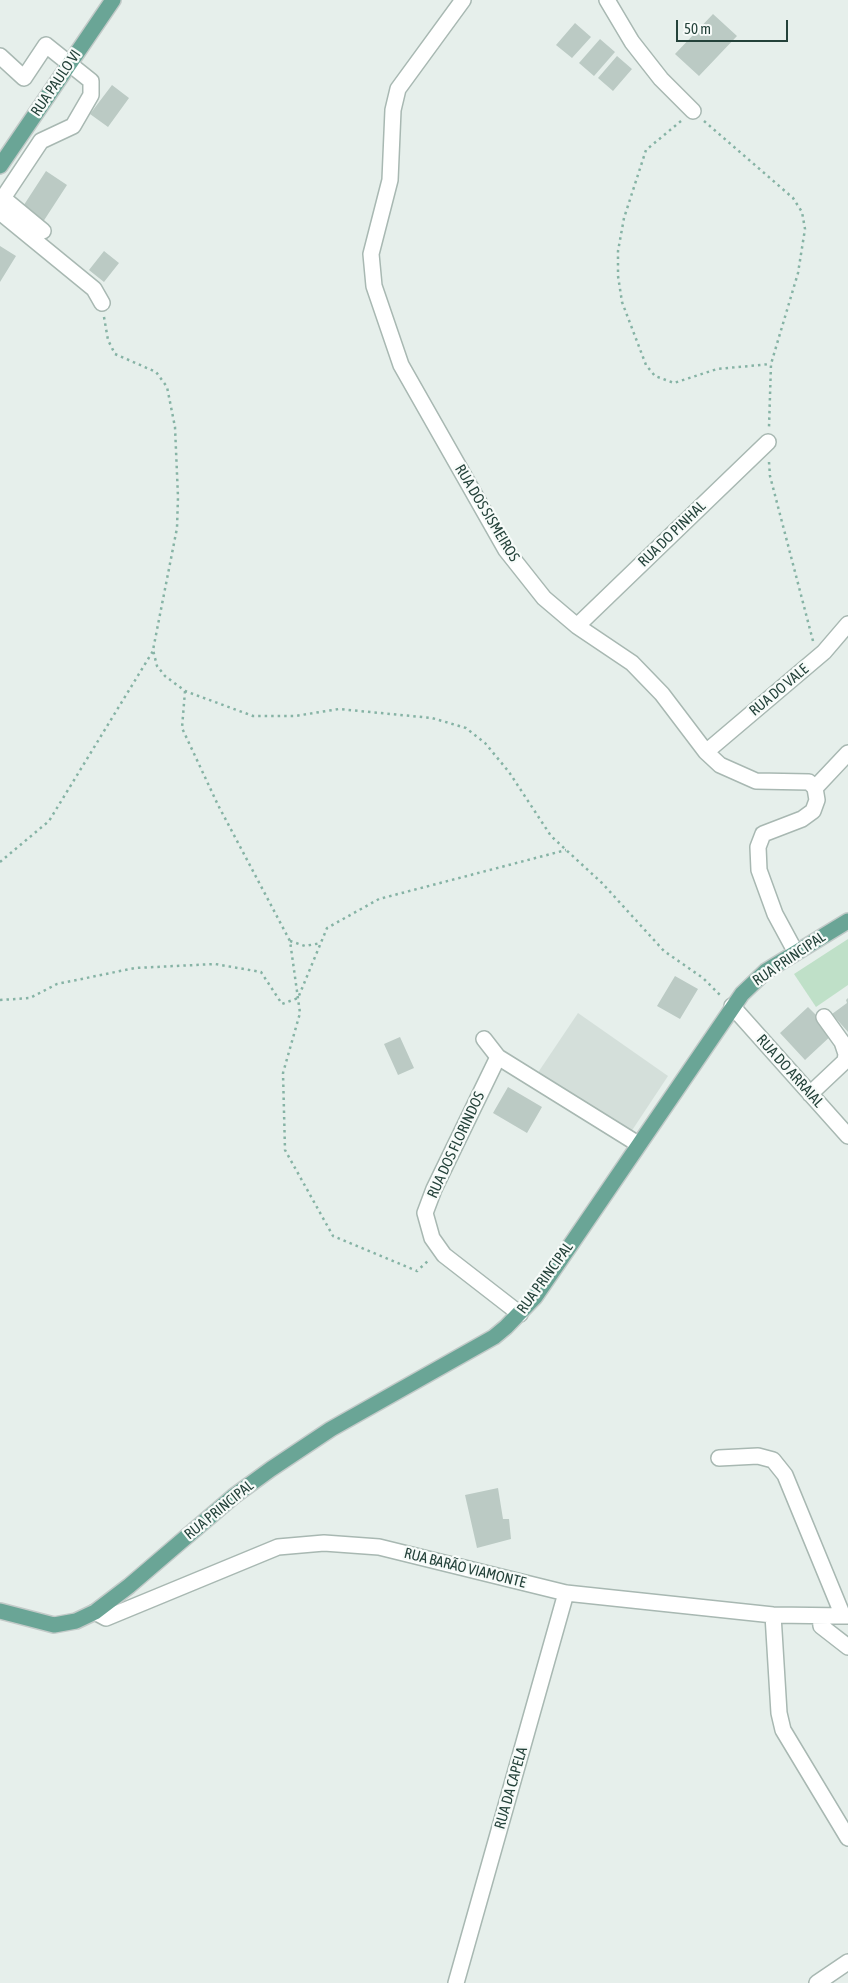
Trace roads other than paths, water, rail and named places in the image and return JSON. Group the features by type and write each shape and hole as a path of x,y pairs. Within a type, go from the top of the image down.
{"main road":[{"name":"RUA PAULO VI","path":"0,166 113,0"},
{"name":"RUA PRINCIPAL","path":"0,1611 54,1625 76,1621 95,1612 129,1586 234,1496 271,1469 331,1429 494,1337 520,1314 535,1297 732,1006 757,978 795,951 848,921"}],"street":[{"name":"RUA DOS SISMEIROS","path":"463,0 398,89 393,110 390,180 371,254 374,286 401,365 506,550 544,598 577,626 632,663 662,694 706,752 720,765 756,781 809,782 815,788"},
{"path":"607,0 632,42 661,79 693,111"},
{"path":"0,56 24,78 46,45 91,81 91,95 73,126 40,141 3,198 43,231"},
{"path":"0,166 16,179"},
{"path":"0,212 94,289 102,304"},
{"name":"RUA DO PINHAL","path":"577,626 768,442"},
{"name":"RUA DO VALE","path":"706,752 817,657 848,624"},
{"path":"795,951 774,914 759,870 758,846 763,834 802,820 813,811 817,800 815,788 848,753"},
{"name":"RUA DO ARRAIAL","path":"732,1006 848,1136"},
{"path":"810,1094 845,1060 846,1054 842,1042 824,1017"},
{"path":"484,1039 498,1057 638,1144"},
{"name":"RUA DOS FLORINDOS","path":"498,1057 434,1190 425,1213 432,1238 440,1249 520,1314"},
{"path":"719,1458 758,1456 773,1460 785,1475 845,1616"},
{"name":"RUA BARÃO VIAMONTE","path":"95,1612 106,1618 278,1547 324,1543 379,1547 566,1593 773,1615 845,1616"},
{"name":"RUA DA CAPELA","path":"456,1983 566,1593"},
{"path":"773,1615 778,1705 783,1730 848,1838"},
{"path":"820,1616 821,1626 848,1647"},
{"path":"817,1983 848,1962"}]}
